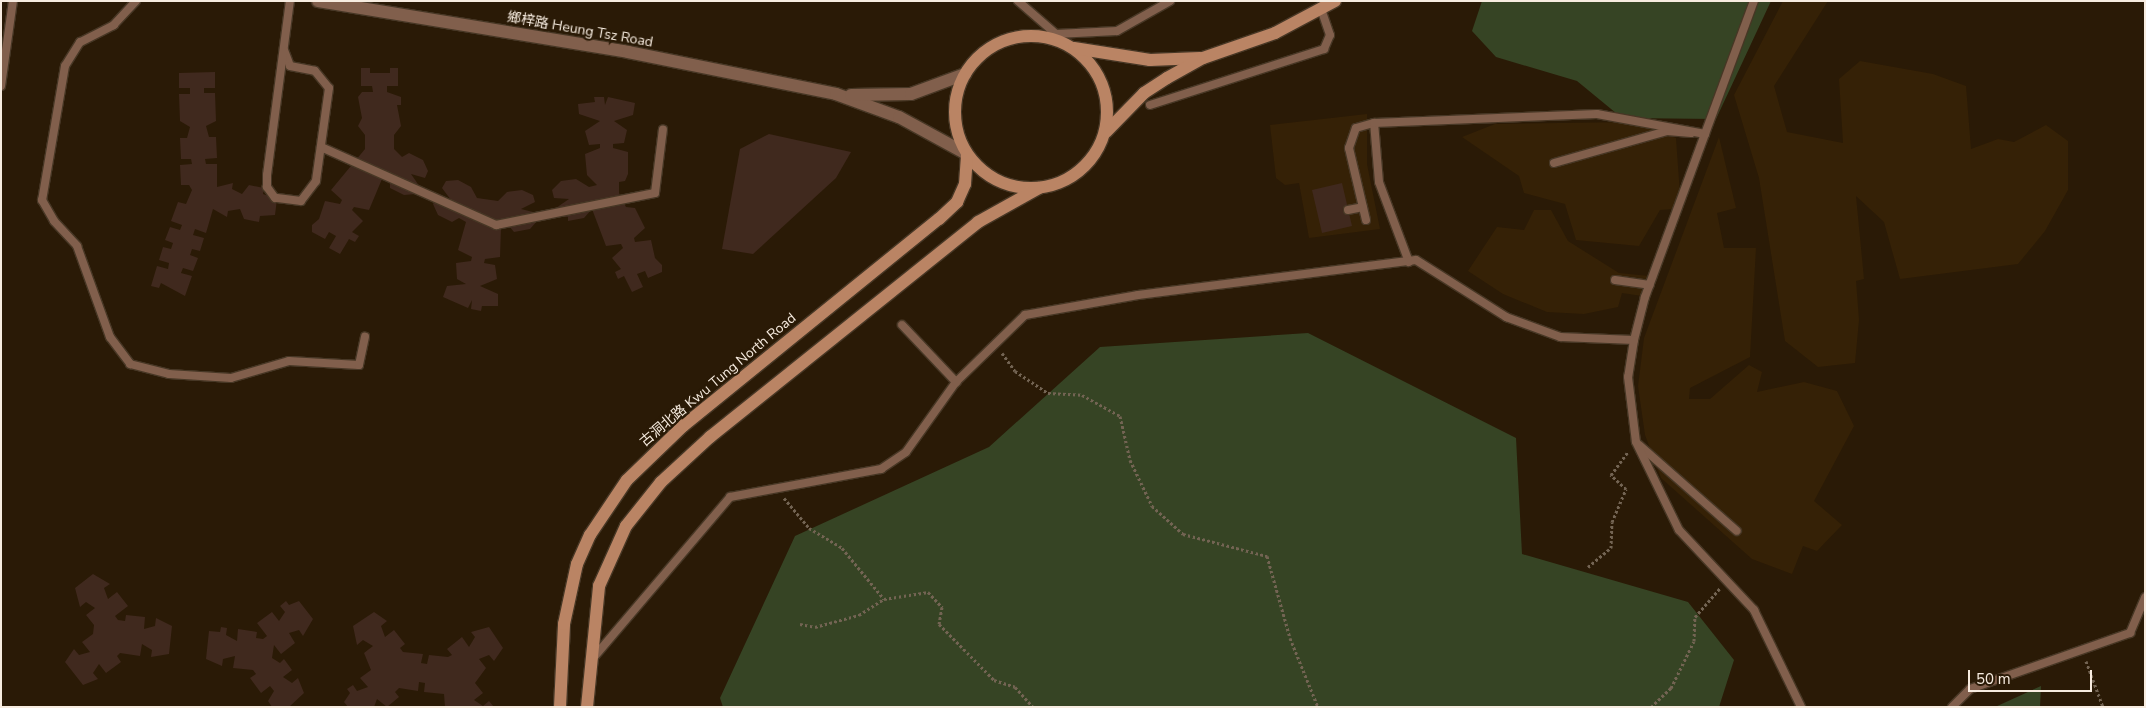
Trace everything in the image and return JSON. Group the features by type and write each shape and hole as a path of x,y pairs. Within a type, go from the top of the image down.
{"main road":[{"name":"古洞北路 Kwu Tung North Road","path":"587,707 600,586 626,526 661,482 710,437 978,222 1039,188 1057,184 1088,164 1106,132 1144,93 1203,58 1275,33 1335,1"},
{"name":"古洞北路 Kwu Tung North Road","path":"560,707 564,624 577,564 594,529 627,480 683,426 939,219 957,202 965,184 967,154 954,112 965,74 994,45 1020,37 1054,39 1073,48 1150,60 1203,58"},
{"name":"古洞北路 Kwu Tung North Road","path":"1073,48 1100,78 1108,113 1106,132"},
{"name":"古洞北路 Kwu Tung North Road","path":"967,154 999,182 1039,188"}],"street":[{"name":"鄉梓路 Heung Tsz Road","path":"318,1 628,52 836,94 891,98 965,74"},
{"name":"鄉梓路 Heung Tsz Road","path":"836,94 899,117 967,154"}],"lane":[{"path":"1,86 13,1"},
{"path":"136,1 114,25 80,42 65,66 42,200 54,221 77,246 110,337 130,364 169,374 231,378 289,361 359,364 366,337"},
{"path":"284,50 290,66 315,71 329,88 321,147 311,193 301,201 275,198 267,187 290,1"},
{"path":"1018,1 1056,34 1117,31 1170,1"},
{"path":"1754,1 1650,284 1634,340 1628,377 1636,442 1679,530 1754,610 1801,707"},
{"path":"1150,105 1324,49 1330,35 1321,8"},
{"path":"1366,220 1350,137 1356,128 1374,123 1597,114 1677,125 1705,134"},
{"path":"1374,123 1379,182 1408,262"},
{"path":"321,147 496,225 655,193 663,130"},
{"path":"1554,163 1667,130 1705,134"},
{"path":"1348,210 1363,207"},
{"path":"592,707 596,652 730,498 773,486 854,478 881,469 906,452 956,382 994,342 1025,315 1050,309 1416,260 1506,317 1560,337 1634,340"},
{"path":"1615,280 1650,284"},
{"path":"902,325 956,382"},
{"path":"1636,442 1737,531"},
{"path":"1952,707 1970,689 2130,633 2145,598"}],"path":[{"path":"994,342 1015,371 1048,393 1082,395 1120,416 1130,460 1152,506 1183,534 1267,556 1290,638 1318,707"},
{"path":"1588,567 1611,548 1612,522 1626,489 1611,475 1636,442"},
{"path":"773,486 809,528 842,548 884,599"},
{"path":"1651,707 1671,688 1694,641 1695,617 1726,581"},
{"path":"800,624 815,627 859,615 884,599 928,592 942,607 940,624 994,680 1015,687 1033,707"},
{"path":"2081,651 2103,696 2103,707"}],"shaded area":[{"path":"1783,1 1828,1 1774,86 1787,132 1843,143 1839,79 1860,61 1933,74 1966,86 1971,149 1998,139 2014,142 2046,125 2068,141 2068,190 2045,231 2018,264 1900,279 1884,222 1856,196 1864,279 1856,281 1859,320 1855,363 1818,367 1785,341 1759,178 1734,95"},
{"path":"1367,114 1367,164 1380,229 1309,238 1299,183 1285,185 1276,178 1270,125"},
{"path":"1632,122 1676,138 1680,194 1673,209 1660,210 1639,246 1576,240 1565,204 1524,193 1519,176 1462,137 1495,124"},
{"path":"1719,137 1736,208 1717,213 1724,248 1756,248 1750,357 1690,388 1689,399 1710,399 1749,365 1762,372 1757,392 1804,382 1837,391 1854,426 1814,501 1842,525 1817,551 1803,546 1792,574 1752,559 1661,478 1645,435 1638,386 1644,338"},
{"path":"1534,210 1551,210 1568,241 1619,273 1649,276 1642,296 1622,293 1618,307 1584,314 1547,312 1503,294 1468,271 1497,227 1524,230"}],"green space":[{"path":"1482,1 1771,1 1716,119 1622,118 1577,81 1496,57 1472,31"},
{"path":"1308,333 1516,438 1522,554 1688,602 1734,660 1719,707 723,707 720,698 795,536 989,447 1100,347"},
{"path":"2041,686 2040,707 1995,707"}],"building":[{"path":"361,68 370,68 370,73 390,73 390,68 398,68 398,86 387,86 387,92 401,97 401,105 397,105 401,126 394,135 394,149 402,157 409,153 423,160 428,171 425,178 411,174 420,187 416,194 404,195 390,188 390,180 382,179 369,210 354,207 352,210 363,221 352,232 359,236 355,242 349,239 340,254 329,248 336,236 329,232 325,239 312,232 312,225 319,219 325,201 340,204 342,200 331,190 365,149 365,135 358,126 362,118 358,97 362,92 373,92 372,86 361,86"},
{"path":"215,72 215,88 204,88 204,93 215,93 216,121 206,126 209,137 216,137 217,158 205,159 206,164 217,164 217,187 233,183 232,189 242,194 249,185 264,188 263,194 277,199 275,215 260,216 259,222 244,219 240,209 228,211 227,217 213,209 206,233 195,229 193,235 204,238 200,251 192,249 190,255 198,258 193,271 183,268 181,273 192,276 185,296 161,283 159,288 151,286 157,266 168,269 169,263 159,260 163,247 171,249 173,243 165,240 170,227 180,230 182,225 171,221 178,202 186,204 192,190 189,185 181,185 180,165 192,164 191,159 181,159 180,138 187,138 190,127 180,121 179,94 190,94 190,88 179,88 179,73"},
{"path":"594,97 604,97 605,105 608,97 635,103 633,115 614,121 627,130 624,143 613,144 613,148 628,152 628,174 625,181 619,182 619,193 626,207 635,208 645,228 634,238 635,242 651,240 655,258 662,265 662,272 648,278 645,271 637,274 643,287 632,292 624,276 618,279 615,272 621,269 612,258 623,248 621,244 606,246 592,209 584,218 568,221 568,217 557,216 556,208 569,199 554,198 552,190 561,181 576,179 589,187 597,185 587,175 585,154 600,148 600,144 589,145 585,131 600,121 579,114 578,104 595,102"},
{"path":"769,134 851,152 836,178 753,254 722,249 740,149"},
{"path":"458,180 471,187 477,198 498,201 507,192 522,190 533,195 535,202 521,209 537,213 538,220 530,229 514,232 509,226 501,227 500,257 485,259 484,263 495,265 497,279 480,286 498,294 498,306 482,306 481,311 471,309 472,300 468,308 443,297 447,286 466,284 457,279 456,263 471,261 472,257 458,250 466,222 459,218 452,222 438,215 433,204 437,197 451,200 442,188 446,181"},
{"path":"1342,183 1352,226 1322,233 1312,190"},
{"path":"93,574 110,584 104,588 108,599 117,592 128,606 115,616 118,620 125,621 126,615 145,617 144,629 155,626 156,618 172,626 169,654 151,657 152,650 142,644 140,656 120,653 117,656 121,662 106,673 99,664 93,673 98,679 83,685 65,662 74,649 79,655 90,652 82,642 93,634 94,625 86,615 95,608 86,602 80,607 75,588"},
{"path":"286,601 289,605 299,601 313,619 303,636 299,630 289,633 295,643 281,654 274,645 272,658 280,663 284,659 292,670 283,677 292,683 298,678 304,693 289,707 272,707 268,701 274,691 270,686 261,693 250,678 256,674 253,670 233,668 235,656 223,659 222,666 206,659 209,631 220,632 221,627 227,628 226,635 237,641 238,629 257,632 256,638 263,639 267,636 257,623 272,612 279,621 285,612 280,606"},
{"path":"374,612 387,621 381,626 385,637 394,630 405,644 400,648 403,652 423,654 421,663 427,664 429,655 448,657 452,655 447,649 462,637 469,647 475,637 471,632 489,627 503,648 494,661 489,655 479,659 486,668 475,683 483,693 474,700 483,706 489,701 494,707 445,707 444,694 424,692 425,683 419,682 418,691 399,688 395,692 399,697 387,707 377,699 374,707 348,707 344,702 350,693 347,689 353,685 357,691 368,687 360,678 371,670 364,653 373,646 363,640 357,645 353,626"}]}
